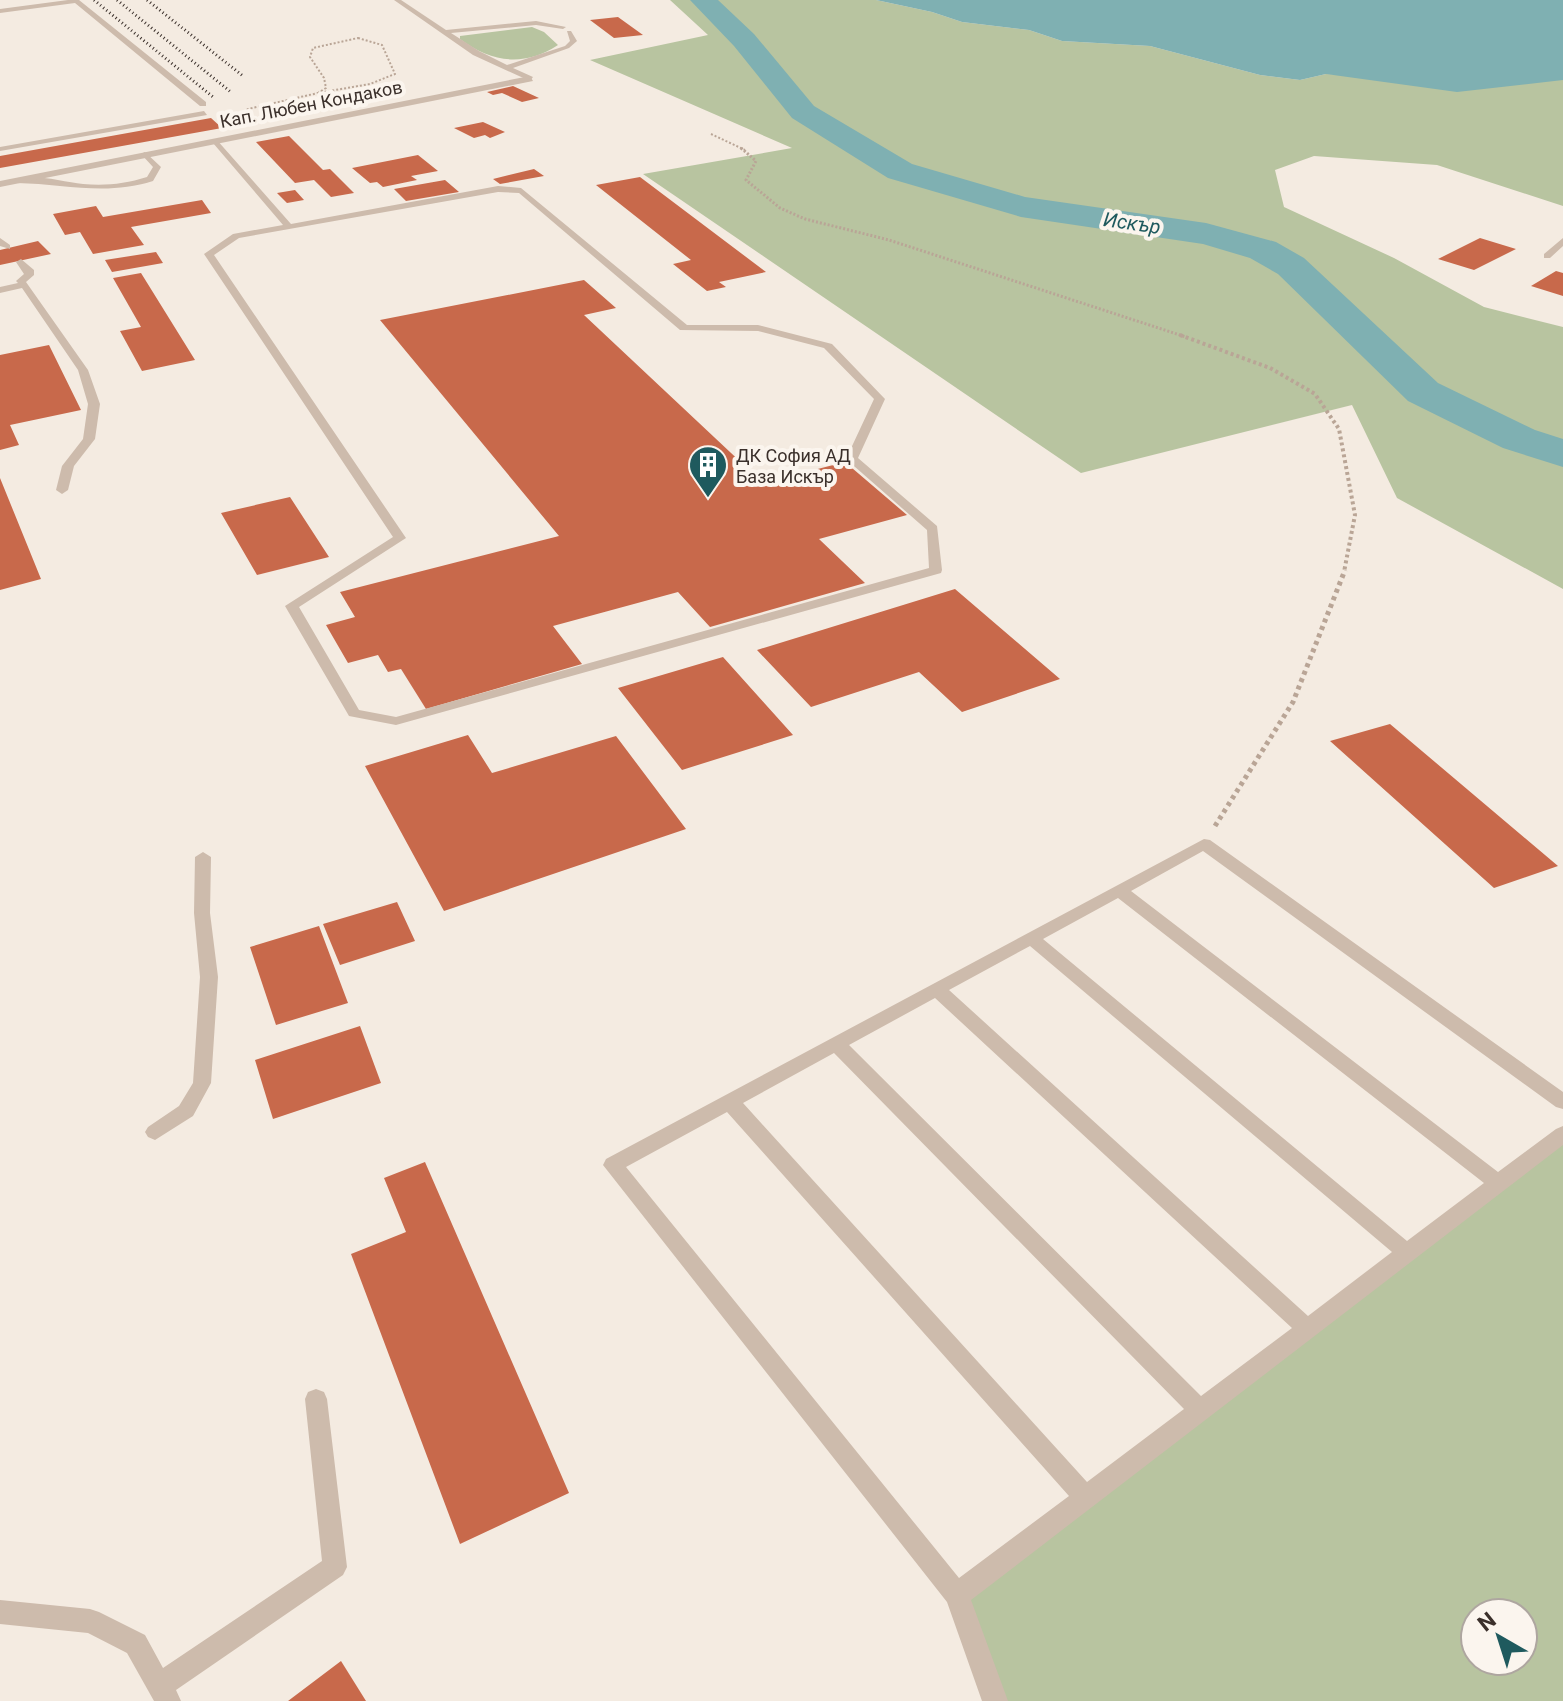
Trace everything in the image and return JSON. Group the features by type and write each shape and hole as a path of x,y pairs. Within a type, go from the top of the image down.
{"street":[{"name":"Кап. Любен Кондаков","path":"0,184 530,79"}],"lane":[{"path":"0,11 75,0 203,109 0,149"},
{"name":"Кап. Любен Кондаков","path":"397,0 442,32 530,79"},
{"path":"442,32 536,23 566,30 574,41 567,47 507,68"},
{"path":"216,141 289,227"},
{"path":"17,180 46,180 95,189 125,187 150,179 157,167 145,154"},
{"path":"498,189 521,191 684,328 758,328 828,346 880,399 852,459 933,529 936,570 396,721 354,713 292,606 400,538 209,254 236,236 289,227 498,189"},
{"path":"1547,256 1563,241"},
{"path":"0,290 22,283 29,275 29,270 21,262"},
{"path":"0,280 22,283 83,370 94,404 89,439 68,466 62,490"},
{"path":"995,1701 957,1595 613,1165 1204,844 1563,1102"},
{"path":"155,1132 186,1111 202,1083 209,977 202,913 203,857"},
{"path":"1119,890 1498,1183"},
{"path":"1031,938 1407,1253"},
{"path":"936,989 1307,1328"},
{"path":"836,1044 1200,1410"},
{"path":"730,1102 1085,1497"},
{"path":"957,1595 1563,1134"},
{"path":"0,1612 90,1621 136,1644 164,1693 335,1567 316,1399"}],"path":[{"path":"249,134 241,126 238,115 248,109 370,84 395,74 385,47 376,40 362,39 313,48 310,57 324,78 326,88 318,93"},
{"path":"711,134 745,150 756,161 746,180 780,208 805,219 889,240 1121,314 1270,368 1315,394 1339,429 1355,515 1347,565 1293,702 1204,844"}],"green space":[{"path":"670,0 876,0 962,22 1029,30 1062,41 1150,46 1260,75 1300,80 1326,74 1563,80 1563,206 1437,165 1314,156 1275,170 1284,207 1394,258 1484,307 1563,327 1563,589 1397,498 1352,405 1081,473 643,174 792,148 590,60 708,35"},
{"path":"532,27 544,32 558,45 533,57 508,59 484,53 460,39 460,36"},
{"path":"1563,1134 1563,1701 995,1701 957,1595"}],"water":[{"path":"876,0 1563,0 1563,80 1457,92 1326,74 1300,80 1260,75 1150,46 1062,41 1029,30 962,22"}],"building":[{"path":"618,17 643,35 614,38 590,20"},
{"path":"513,86 539,98 522,102 502,93 493,95 487,92"},
{"path":"211,118 222,128 0,168 0,156"},
{"path":"483,122 505,132 490,138 485,135 474,138 454,128"},
{"path":"289,136 323,170 330,169 354,193 331,197 314,180 295,183 256,142"},
{"path":"418,155 438,171 411,176 417,180 383,187 377,182 370,183 352,168"},
{"path":"534,169 544,176 500,184 493,179"},
{"path":"640,177 766,272 719,282 726,287 707,291 673,264 691,260 596,185"},
{"path":"445,180 459,192 406,201 394,189"},
{"path":"295,190 304,200 287,203 277,193"},
{"path":"202,200 211,213 131,227 144,245 93,254 80,232 65,235 53,214 96,206 103,217"},
{"path":"1480,238 1516,249 1474,270 1438,259"},
{"path":"38,241 51,254 0,265 0,250"},
{"path":"156,252 163,263 112,272 105,260"},
{"path":"1556,271 1563,273 1563,296 1531,286"},
{"path":"141,273 195,360 142,371 120,331 141,327 113,278"},
{"name":"ДК София АД База Искър","path":"584,280 616,308 584,315 763,483 845,462 907,515 819,539 865,583 710,627 678,592 553,626 582,664 426,709 401,669 388,672 378,655 348,663 326,625 355,617 340,592 559,536 380,320"},
{"path":"49,345 81,410 10,425 19,445 0,450 0,355"},
{"path":"0,478 41,579 0,590"},
{"path":"290,497 329,557 257,575 221,513"},
{"path":"955,589 1060,679 962,712 919,672 811,707 757,650"},
{"path":"723,657 793,735 682,770 618,688"},
{"path":"1390,724 1558,866 1494,888 1330,741"},
{"path":"468,735 492,773 616,736 686,829 444,911 365,766"},
{"path":"397,902 415,941 340,965 323,924"},
{"path":"319,926 348,1003 276,1025 250,947"},
{"path":"360,1026 381,1083 273,1119 255,1060"},
{"path":"425,1162 569,1493 460,1544 351,1254 406,1232 384,1178"},
{"path":"341,1661 366,1701 288,1701"}],"waterway":[{"name":"Искър","path":"703,0 744,40 803,112 900,171 1021,207 1206,234 1263,250 1291,266 1423,392 1519,439 1563,454"}],"railway":[{"path":"94,0 213,97"},
{"path":"117,0 232,93"},
{"path":"147,0 243,76"}],"place":[{"name":"ДК София АД База Искър","path":"708,499"}]}
